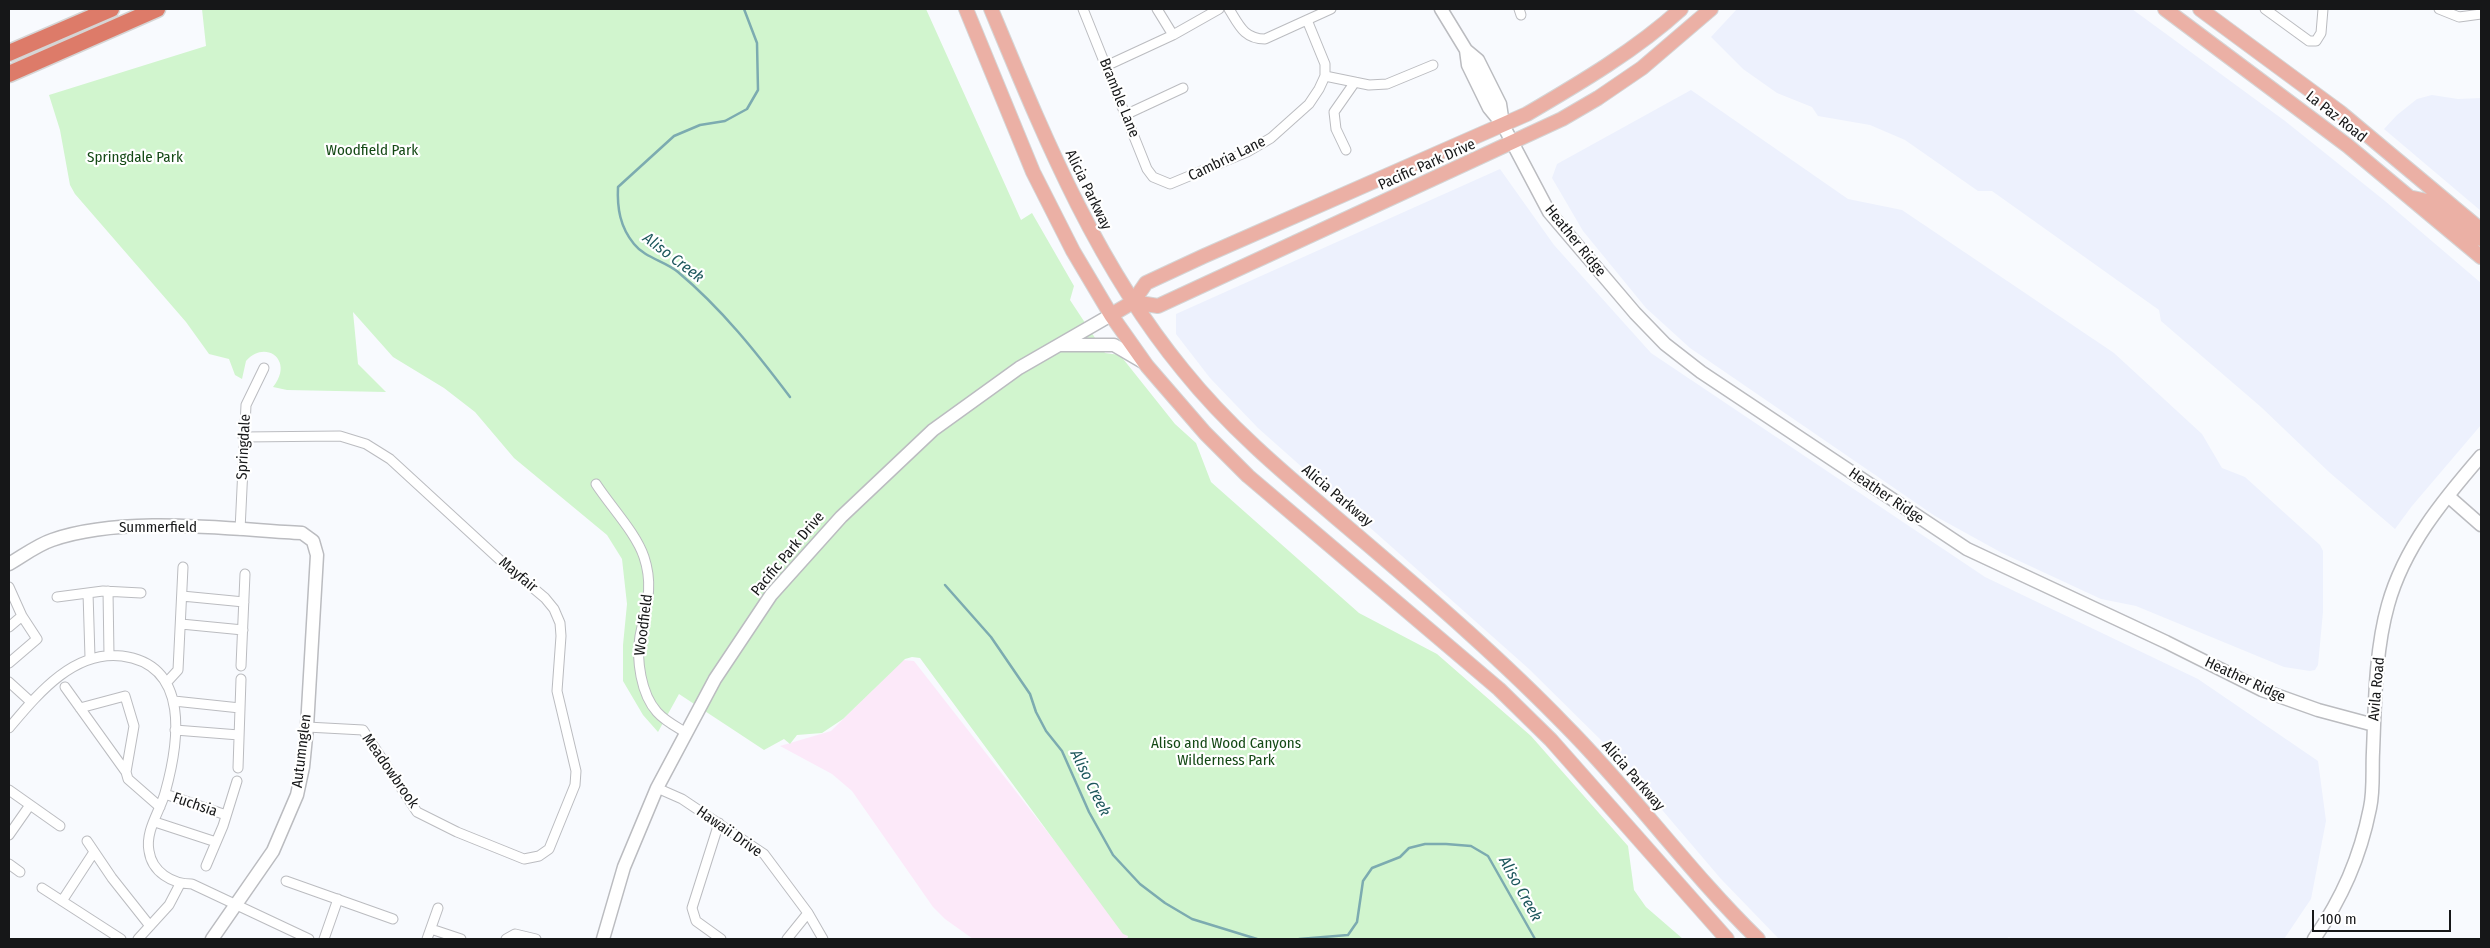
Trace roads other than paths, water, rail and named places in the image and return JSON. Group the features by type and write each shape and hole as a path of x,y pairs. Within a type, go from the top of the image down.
{"highway":[{"path":"9,53 111,9"},
{"path":"9,74 156,9"}],"main road":[{"path":"966,9 1033,172 1072,251 1110,315 1145,364 1187,414 1248,476 1499,689 1538,727 1727,939"},
{"name":"Alicia Parkway","path":"991,9 1062,176 1090,232 1133,302 1178,365 1228,421 1266,458 1418,589 1566,725 1715,895 1758,939"},
{"name":"Pacific Park Drive","path":"1110,315 1133,302 1144,284 1503,126 1568,90 1642,40 1681,9"},
{"name":"La Paz Road","path":"2165,9 2275,90 2411,198 2481,258"},
{"name":"La Paz Road","path":"2200,9 2341,113 2481,230"},
{"name":"Pacific Park Drive","path":"1133,302 1158,306 1512,144 1562,119 1607,93 1650,62 1706,11"},
{"path":"2411,198 2432,202 2471,234 2481,239"}],"street":[{"name":"Bramble Lane","path":"1083,9 1147,169 1162,182"},
{"path":"1157,9 1173,35"},
{"path":"1106,66 1173,35 1219,9"},
{"path":"1229,9 1241,29 1248,36 1255,39 1266,38 1331,9"},
{"name":"Heather Ridge","path":"1441,9 1466,50 1468,65 1489,108 1503,126 1549,212 1635,314 1665,344 1725,388 1967,549 2166,642 2262,690 2318,710 2374,725"},
{"path":"2265,9 2308,41 2316,41 2321,33 2323,9"},
{"path":"2440,9 2459,17 2481,14"},
{"path":"1307,20 1323,56 1325,76 1355,82 1387,84 1433,65"},
{"name":"Cambria Lane","path":"1162,182 1176,183 1247,152 1271,138 1309,104 1320,89 1325,76"},
{"path":"1346,150 1336,129 1334,112 1355,82"},
{"path":"1125,115 1183,88"},
{"name":"Pacific Park Drive","path":"603,939 624,867 657,788 715,679 771,596 818,541 899,460 933,430 981,394 1056,345 1110,315"},
{"path":"1056,345 1114,345 1145,364"},
{"name":"Springdale","path":"240,530 246,405 264,368"},
{"name":"Mayfair","path":"243,437 340,436 366,444 390,459 501,561 545,598 554,609 560,623 561,636 557,691 576,771 575,785 549,849 539,856 524,859"},
{"name":"Avila Road","path":"2314,939 2334,910 2352,873 2370,807 2374,725 2382,635 2388,605 2398,577 2420,532 2481,456"},
{"name":"Woodfield","path":"596,484 612,508 632,532 644,557 649,586 647,612 640,637 639,663 644,688 656,710 666,720 688,727"},
{"path":"2448,496 2481,525"},
{"name":"Summerfield","path":"9,564 50,541 94,529 143,526 302,533 313,540"},
{"name":"Autumnglen","path":"212,939 273,851 286,826 297,795 303,767 307,728 317,555 313,540"},
{"path":"167,682 178,670 183,568"},
{"path":"241,666 245,574"},
{"path":"9,587 22,616 37,639 9,663"},
{"path":"108,591 109,655"},
{"path":"57,597 108,591 141,593"},
{"path":"88,593 90,658"},
{"path":"182,596 244,602"},
{"path":"9,627 22,616"},
{"path":"181,624 243,630"},
{"path":"9,728 31,702 74,665 90,658 109,655 144,662 156,670 167,682 174,701 175,730 172,766 155,822 148,837 152,863 160,873 180,884 192,884 309,939"},
{"path":"238,768 241,679"},
{"path":"9,682 31,702"},
{"path":"66,687 126,772 128,779 160,807"},
{"path":"80,708 125,696 134,726 126,772"},
{"path":"174,701 240,708"},
{"name":"Meadowbrook","path":"307,728 363,730 417,812 457,832 524,859"},
{"path":"175,730 239,736"},
{"name":"Fuchsia","path":"206,866 237,782"},
{"name":"Hawaii Drive","path":"657,788 682,799 764,854 808,914 823,939"},
{"path":"9,790 60,826"},
{"name":"Fuchsia","path":"164,794 226,815"},
{"path":"9,835 30,805"},
{"name":"Fuchsia","path":"155,822 216,842"},
{"path":"719,823 692,908 696,921 721,939"},
{"path":"87,840 150,926"},
{"path":"62,901 94,852"},
{"path":"9,864 20,872"},
{"path":"286,881 393,919"},
{"path":"138,939 169,905 180,884"},
{"path":"42,888 121,939"},
{"path":"324,939 338,899"},
{"path":"427,939 438,908"},
{"path":"787,939 808,914"},
{"path":"431,929 461,939"},
{"path":"283,939 288,930"},
{"path":"506,939 515,934 536,939"}],"waterway":[{"name":"Aliso Creek","path":"744,9 757,43 758,90 747,109 725,121 700,125 674,136 618,187 618,202 625,231 634,244 644,253 678,272 694,286 751,347 790,397"},
{"name":"Aliso Creek","path":"945,585 991,637 1030,694 1036,712 1046,731 1062,751 1089,812 1113,855 1140,884 1165,903 1192,919 1257,939"},
{"name":"Aliso Creek","path":"1299,939 1348,935 1357,922 1363,881 1372,868 1400,857 1409,848 1425,844 1471,846 1488,856 1535,939"}],"park label":[{"name":"Woodfield Park","path":"372,151"},
{"name":"Springdale Park","path":"135,158"},
{"name":"Aliso and Wood Canyons Wilderness Park","path":"1226,752"}]}
